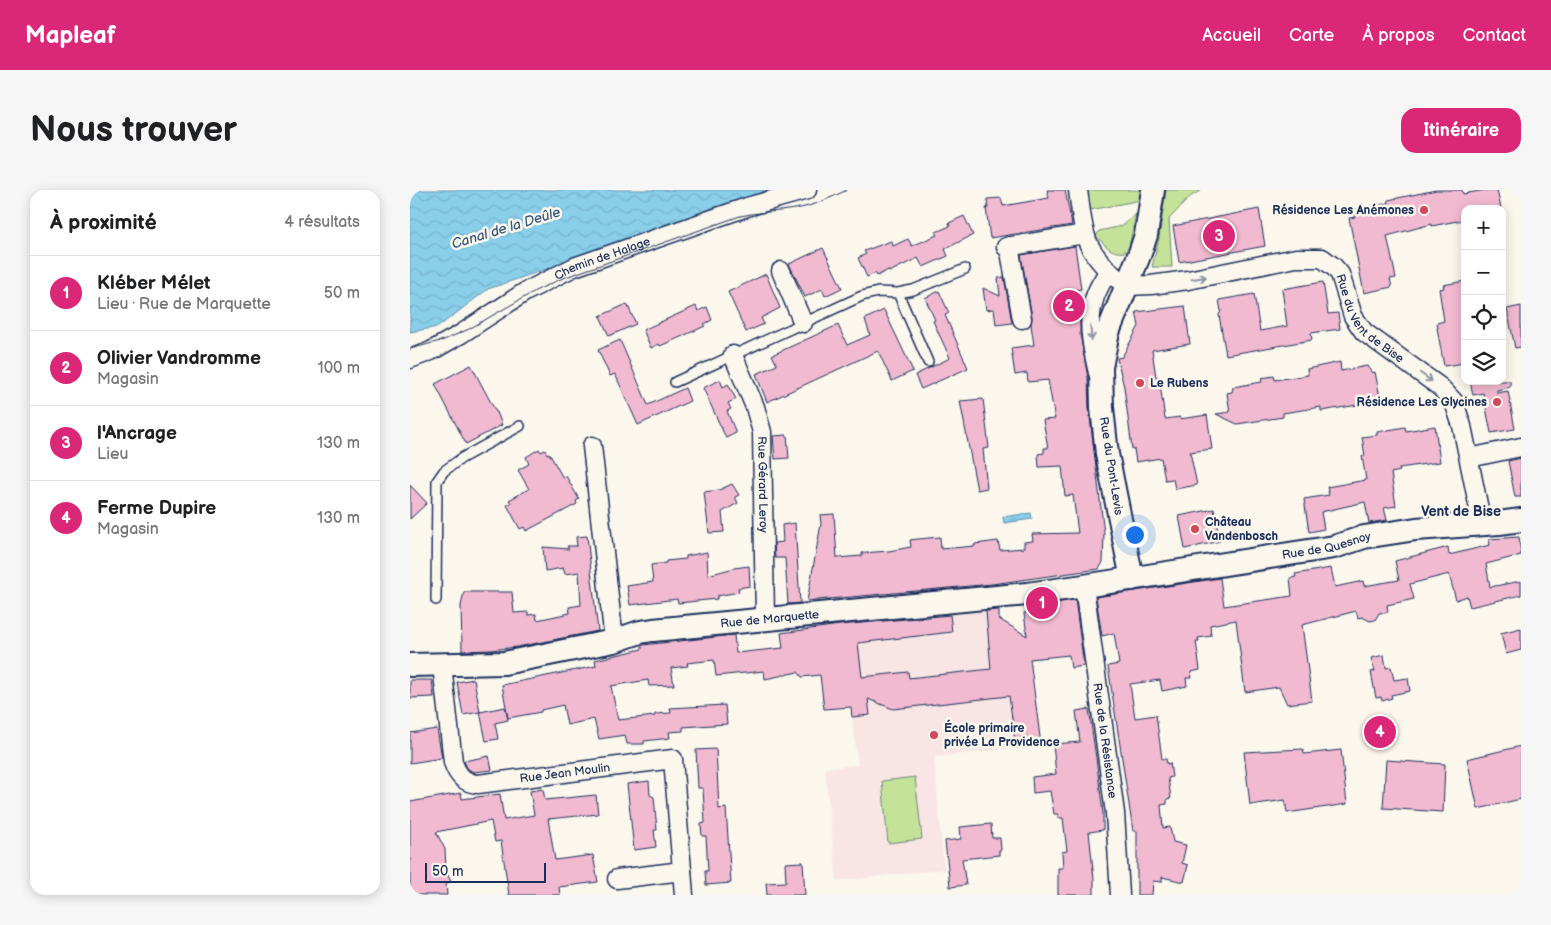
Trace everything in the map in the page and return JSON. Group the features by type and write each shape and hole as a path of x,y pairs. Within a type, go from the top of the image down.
{"street":[{"name":"Chemin de Halage","path":"410,359 441,346 524,292 574,267 747,207 807,190"},
{"path":"1078,190 1085,234 1091,249 1109,271 1128,286"},
{"name":"Rue du Pont-Levis","path":"1100,383 1102,358 1108,332 1128,286 1146,235 1153,190"},
{"path":"1022,319 1008,246 1085,234"},
{"name":"Rue du Vent de Bise","path":"1128,286 1150,286 1188,280 1296,258 1322,258 1334,266 1340,274 1353,316 1364,332 1440,387 1454,402 1462,426 1482,524"},
{"path":"781,271 803,322"},
{"name":"Rue du Pont-Levis","path":"1109,271 1101,282 1091,306 1091,332 1100,383 1106,454 1132,578"},
{"name":"Rue Gérard Leroy","path":"733,355 755,407 762,432 765,619"},
{"path":"592,446 614,641"},
{"path":"1469,458 1521,447"},
{"name":"Rue de Quesnoy","path":"1132,578 1334,547 1364,537 1416,529 1521,520"},
{"name":"Rue de Marquette","path":"410,665 504,664 614,641 640,632 653,630 954,602 1084,586 1132,578"},
{"name":"Rue de la Résistance","path":"1084,586 1115,813 1120,895"},
{"name":"Rue Jean Moulin","path":"442,665 453,762 457,773 467,782 478,784 673,759 684,895"},
{"path":"617,879 682,872"}],"lane":[{"path":"675,382 803,322 869,294 898,293 913,290 965,269"},
{"path":"898,293 928,362"},
{"path":"436,600 437,481 444,470 462,458 520,426"}],"shaded area":[{"name":"École primaire privée La Providence","path":"999,610 1016,748 934,757 944,869 837,881 825,768 858,765 841,625"}],"green space":[{"path":"1084,190 1141,190 1141,200 1090,210"},
{"path":"1166,190 1202,190 1191,196 1169,219 1172,267 1152,267 1159,238"},
{"path":"1136,214 1129,247 1125,252 1112,250 1096,236 1099,231 1122,226"},
{"path":"915,777 922,839 888,843 882,781"}],"water":[{"name":"Canal de la Deûle","path":"410,190 778,190 488,289 438,327 410,332"},
{"path":"1031,513 1032,519 1004,523 1003,517"}],"building":[{"path":"1047,190 1065,190 1072,225 990,238 986,208 988,208 987,199 1001,198 1003,206 1049,198"},
{"path":"1436,190 1462,190 1463,194 1497,190 1500,205 1461,205 1461,220 1432,226 1432,224 1387,236 1396,278 1390,279 1392,287 1364,293 1349,218 1355,217 1353,210 1389,203 1388,200"},
{"path":"1259,209 1265,246 1179,262 1173,226"},
{"path":"964,216 973,235 945,249 948,256 923,267 918,258 889,272 888,270 877,276 875,273 867,277 858,258 866,254 864,251 891,241 893,246 908,239 912,246 937,235 936,232 950,226 949,223"},
{"path":"1075,246 1081,289 1076,290 1080,317 1080,334 1088,378 1089,409 1104,533 1103,562 1099,569 992,584 807,601 821,524 820,515 834,514 837,558 862,556 862,553 911,547 910,540 918,539 940,537 941,549 975,546 975,544 998,541 1000,550 1024,548 1024,542 1033,541 1032,534 1078,533 1073,495 1065,496 1062,466 1039,467 1038,454 1044,453 1044,448 1048,448 1043,420 1055,419 1048,380 1028,382 1027,373 1015,375 1011,348 1034,345 1031,325 1032,317 1021,255"},
{"path":"823,248 842,288 825,296 822,289 805,297 789,264"},
{"path":"766,274 780,308 761,318 764,324 746,332 728,292"},
{"path":"1004,277 1012,323 996,325 994,309 986,310 983,288 1000,296 998,278"},
{"path":"1323,282 1328,314 1338,313 1340,329 1311,333 1312,340 1226,355 1219,315 1221,311 1219,300 1254,294 1260,331 1287,326 1282,289"},
{"path":"1461,282 1461,364 1444,366 1437,328 1437,323 1444,321 1439,289 1444,288 1443,285"},
{"path":"939,291 949,313 945,315 968,368 921,389 915,375 950,358 925,298"},
{"path":"627,304 636,324 609,336 600,316"},
{"path":"696,306 698,311 707,307 712,320 704,324 705,326 660,346 659,344 651,348 643,330"},
{"name":"Le Rubens","path":"1185,306 1190,344 1152,350 1156,377 1159,377 1165,419 1207,415 1212,449 1190,452 1197,485 1175,489 1173,479 1165,480 1161,458 1136,462 1134,449 1132,449 1124,387 1117,358 1122,357 1139,326 1136,312"},
{"path":"1521,306 1521,347 1515,348 1507,309"},
{"path":"884,310 913,371 892,381 878,351 767,402 756,374 777,365 772,355 838,325 847,345 870,335 865,319"},
{"path":"620,340 648,405 685,388 690,401 638,425 615,374 610,376 598,350"},
{"path":"1340,362 1341,371 1367,366 1372,373 1375,372 1380,397 1376,398 1376,402 1321,411 1321,407 1283,413 1283,417 1237,424 1216,414 1230,412 1227,393 1232,392 1233,387 1262,382 1261,378 1274,376 1275,380 1308,375 1307,369"},
{"path":"471,365 497,412 502,425 466,444 435,384"},
{"path":"720,380 723,387 728,384 736,399 728,403 731,409 727,411 736,433 726,438 703,388"},
{"name":"Résidence Les Glycines","path":"1506,381 1510,381 1510,387 1497,390 1497,393 1508,391 1515,429 1491,433 1483,393 1473,395 1471,385 1506,385"},
{"path":"983,399 989,448 983,449 987,488 977,490 960,401"},
{"path":"1435,426 1440,462 1399,468 1400,471 1391,473 1396,506 1384,508 1387,520 1369,523 1365,502 1321,512 1324,529 1309,532 1304,499 1329,495 1327,487 1366,480 1362,456 1365,456 1362,437 1405,427 1406,431"},
{"path":"787,435 789,458 775,459 773,436"},
{"path":"539,449 541,452 545,450 547,454 549,453 563,478 566,476 579,499 576,501 577,504 526,531 524,527 520,529 507,505 511,503 509,500 529,489 518,470 529,464 526,457"},
{"path":"1521,458 1521,497 1515,497 1508,461"},
{"path":"732,484 739,495 735,497 738,503 722,512 724,532 709,533 704,492 719,490"},
{"path":"410,485 427,503 410,519"},
{"name":"Château Vandenbosch","path":"1214,509 1220,541 1185,549 1179,516"},
{"path":"795,523 800,603 788,604 785,558 775,558 774,543 783,542 782,525"},
{"path":"587,536 598,631 517,647 462,651 461,606 464,592 512,592 514,613 528,612 528,615 536,614 537,620 570,613 569,607 581,605 579,572 565,574 563,568 545,571 543,547 569,549 567,546 577,546 576,537"},
{"path":"1519,537 1521,555 1486,564 1490,587 1521,581 1521,595 1470,607 1467,596 1456,600 1449,574 1410,584 1414,599 1387,605 1388,612 1379,613 1375,620 1370,621 1362,617 1358,618 1356,611 1302,625 1312,701 1287,704 1279,687 1245,692 1236,620 1210,625 1211,636 1198,638 1199,641 1196,641 1200,670 1191,672 1192,678 1186,678 1187,686 1162,691 1160,680 1130,684 1135,718 1156,715 1162,759 1166,759 1167,764 1170,763 1172,777 1168,778 1171,798 1167,799 1167,804 1161,805 1163,828 1170,827 1173,842 1186,845 1182,863 1188,865 1184,882 1162,877 1162,882 1153,881 1152,895 1137,895 1137,831 1133,831 1108,666 1119,664 1114,633 1102,636 1096,597 1220,578 1224,606 1292,596 1290,578 1296,577 1295,574 1331,568 1335,587 1363,581 1364,586 1399,580 1395,561 1448,547 1449,555 1490,545 1489,539"},
{"path":"707,552 708,575 749,566 750,586 738,588 739,592 717,596 717,599 678,603 677,599 630,605 627,586 653,582 651,565 686,559 686,556"},
{"path":"1075,600 1084,666 1071,668 1069,655 1030,659 1041,745 1016,748 1009,696 893,709 868,699 870,715 852,717 851,707 824,709 820,675 802,677 798,672 765,679 764,671 716,676 714,660 687,663 688,666 671,668 674,685 649,686 648,680 611,686 618,720 671,713 670,708 725,705 727,724 683,727 683,731 669,732 670,738 644,741 644,744 627,744 625,735 599,739 594,719 567,725 563,705 541,710 541,712 508,718 502,685 596,666 595,660 642,649 642,645 734,635 736,653 783,648 781,633 840,625 950,615 952,632 858,643 862,677 908,672 909,678 991,669 986,611 999,610 999,619 1027,636 1024,613 1048,607 1048,604"},
{"path":"1521,628 1521,650 1506,654 1501,633"},
{"path":"1384,655 1386,668 1391,667 1394,680 1408,678 1410,691 1391,695 1392,698 1382,701 1381,697 1376,698 1371,672 1375,671 1371,658"},
{"path":"474,679 480,712 463,715 457,682"},
{"path":"410,680 432,680 434,697 410,698"},
{"path":"505,707 508,720 495,723 498,739 486,741 480,712"},
{"path":"1089,709 1103,813 1103,830 1089,832 1094,895 1058,895 1058,868 1063,868 1062,852 1067,851 1063,818 1058,818 1058,814 1054,814 1050,791 1033,793 1032,777 1056,774 1053,744 1080,742 1076,711"},
{"path":"437,729 442,758 410,763 410,733"},
{"path":"1521,746 1521,799 1478,809 1467,759"},
{"path":"716,749 719,809 726,808 731,883 706,885 705,871 708,871 706,836 702,836 701,824 705,823 703,788 698,788 696,750"},
{"path":"1303,749 1304,754 1341,750 1347,804 1287,813 1285,800 1250,805 1244,752"},
{"path":"489,756 492,770 473,772 467,768 464,761"},
{"path":"1386,760 1445,764 1443,812 1383,808"},
{"path":"649,781 650,795 654,797 657,830 654,830 656,847 634,850 627,784"},
{"path":"543,789 545,800 596,795 598,814 548,819 555,860 593,855 598,882 559,887 560,895 509,895 501,841 495,842 491,821 436,832 445,849 446,870 451,882 446,883 447,895 410,895 410,802 461,793 462,799 500,794 504,820 534,815 530,791"},
{"path":"991,824 992,838 1000,838 1001,850 999,850 999,855 962,859 966,885 950,887 945,841 961,839 960,827"},
{"path":"803,862 805,895 767,895 766,883 786,882 785,863"}],"tram line":[{"path":"410,349 444,340 469,329 537,290 563,278 740,216 802,208 847,190"}],"place":[{"name":"Résidence Les Anémones","path":"1424,210"},
{"name":"l'Ancrage","path":"1219,236"},
{"name":"Olivier Vandromme","path":"1069,306"},
{"name":"Le Rubens","path":"1140,383"},
{"name":"Résidence Les Glycines","path":"1497,402"},
{"name":"Château Vandenbosch","path":"1195,529"},
{"name":"Kléber Mélet","path":"1042,603"},
{"name":"Ferme Dupire","path":"1380,732"},
{"name":"École primaire privée La Providence","path":"934,735"}],"district":[{"name":"Vent de Bise","path":"1461,511"}]}
